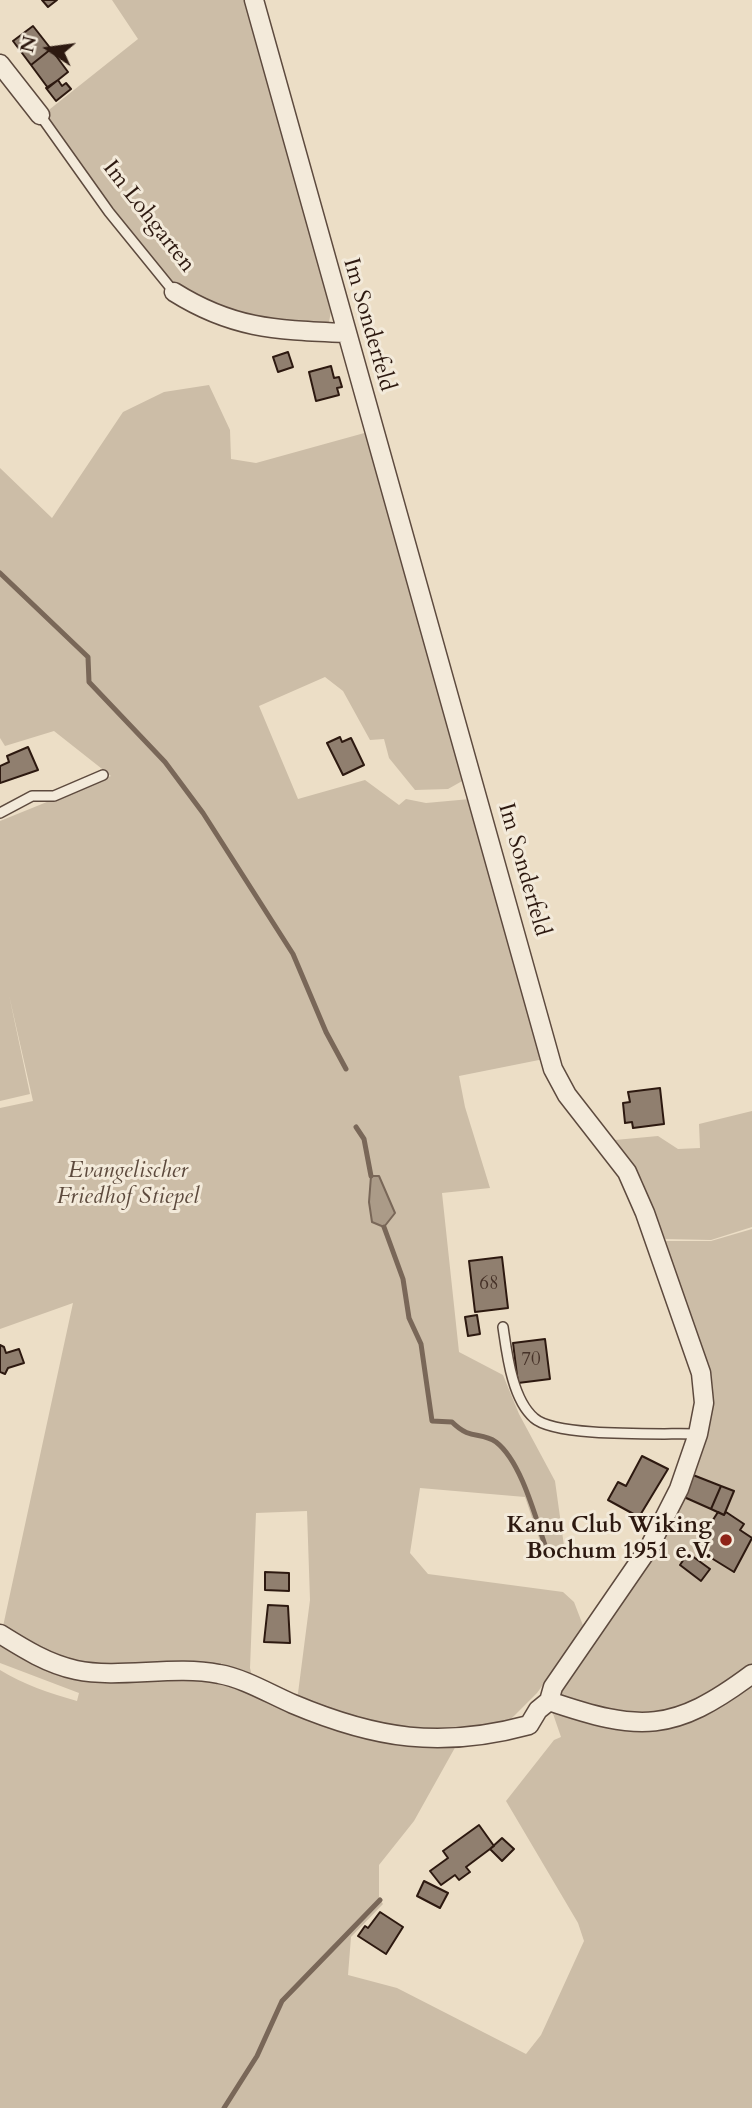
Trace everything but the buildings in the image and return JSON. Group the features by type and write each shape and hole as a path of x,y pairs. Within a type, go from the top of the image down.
{"street":[{"name":"Im Sonderfeld","path":"0,1634 51,1662 78,1671 220,1674 345,1725 396,1737 443,1740 529,1725 538,1710 549,1701 553,1687 650,1546 679,1489 698,1434 704,1403 701,1373 645,1213 627,1172 567,1095 554,1069 254,0"},
{"name":"Im Lohgarten","path":"0,64 40,115"},
{"name":"Im Lohgarten","path":"174,292 208,313 244,324 296,331 345,332"},
{"path":"549,1701 593,1716 645,1724 678,1718 699,1709 752,1674"}],"lane":[{"name":"Im Lohgarten","path":"40,115 109,212 174,292"},
{"path":"0,813 32,796 54,796 103,775"},
{"path":"503,1328 509,1368 533,1418 558,1429 698,1434"}],"green space":[{"path":"112,0 247,0 332,306 329,322 319,326 245,319 177,288 112,207 45,113 138,39"},
{"name":"Evangelischer Friedhof Stiepel","path":"209,385 230,430 231,459 256,463 368,432 464,780 448,789 415,790 389,758 384,739 370,740 343,691 325,677 259,706 298,799 365,780 399,805 406,799 426,803 470,799 544,1059 459,1076 465,1107 490,1188 442,1193 459,1352 503,1375 519,1414 555,1481 565,1553 545,1556 525,1497 420,1488 410,1553 428,1574 563,1592 574,1602 584,1628 537,1693 511,1719 487,1730 446,1737 348,1723 297,1701 310,1600 307,1511 256,1513 250,1668 254,1684 77,1667 2,1631 73,1303 0,1329 0,1108 33,1101 9,995 30,1094 0,1101 0,821 111,776 54,731 5,746 0,738 0,468 52,518 123,412 164,392"},
{"path":"752,1111 752,1227 711,1240 665,1239 642,1180 615,1140 658,1136 678,1149 700,1148 699,1124"},
{"path":"752,1229 752,1669 721,1692 644,1719 552,1700 682,1493 705,1442 710,1402 706,1374 665,1241 711,1241"},
{"path":"0,1638 51,1665 221,1676 259,1697 457,1744 414,1821 379,1865 379,1898 383,1904 351,1937 348,1975 397,1988 526,2054 541,2035 584,1941 578,1923 506,1801 554,1740 561,1737 550,1705 645,1728 752,1680 752,2108 0,2108 0,1670 47,1692 77,1701 79,1693 0,1663"}],"shaded area":[{"path":"371,1176 379,1176 395,1213 384,1227 372,1222 369,1202"}],"waterway":[{"path":"0,573 88,657 89,682 165,762 203,813 293,954 326,1032 346,1069"},
{"path":"356,1127 364,1139 371,1176"},
{"path":"384,1227 403,1279 409,1318 421,1344 432,1421 452,1422 465,1432 496,1442 505,1451 521,1477 547,1551"},
{"path":"224,2108 257,2056 282,2001 380,1900"}],"place":[{"name":"Kanu Club Wiking Bochum 1951 e.V.","path":"726,1540"}]}
